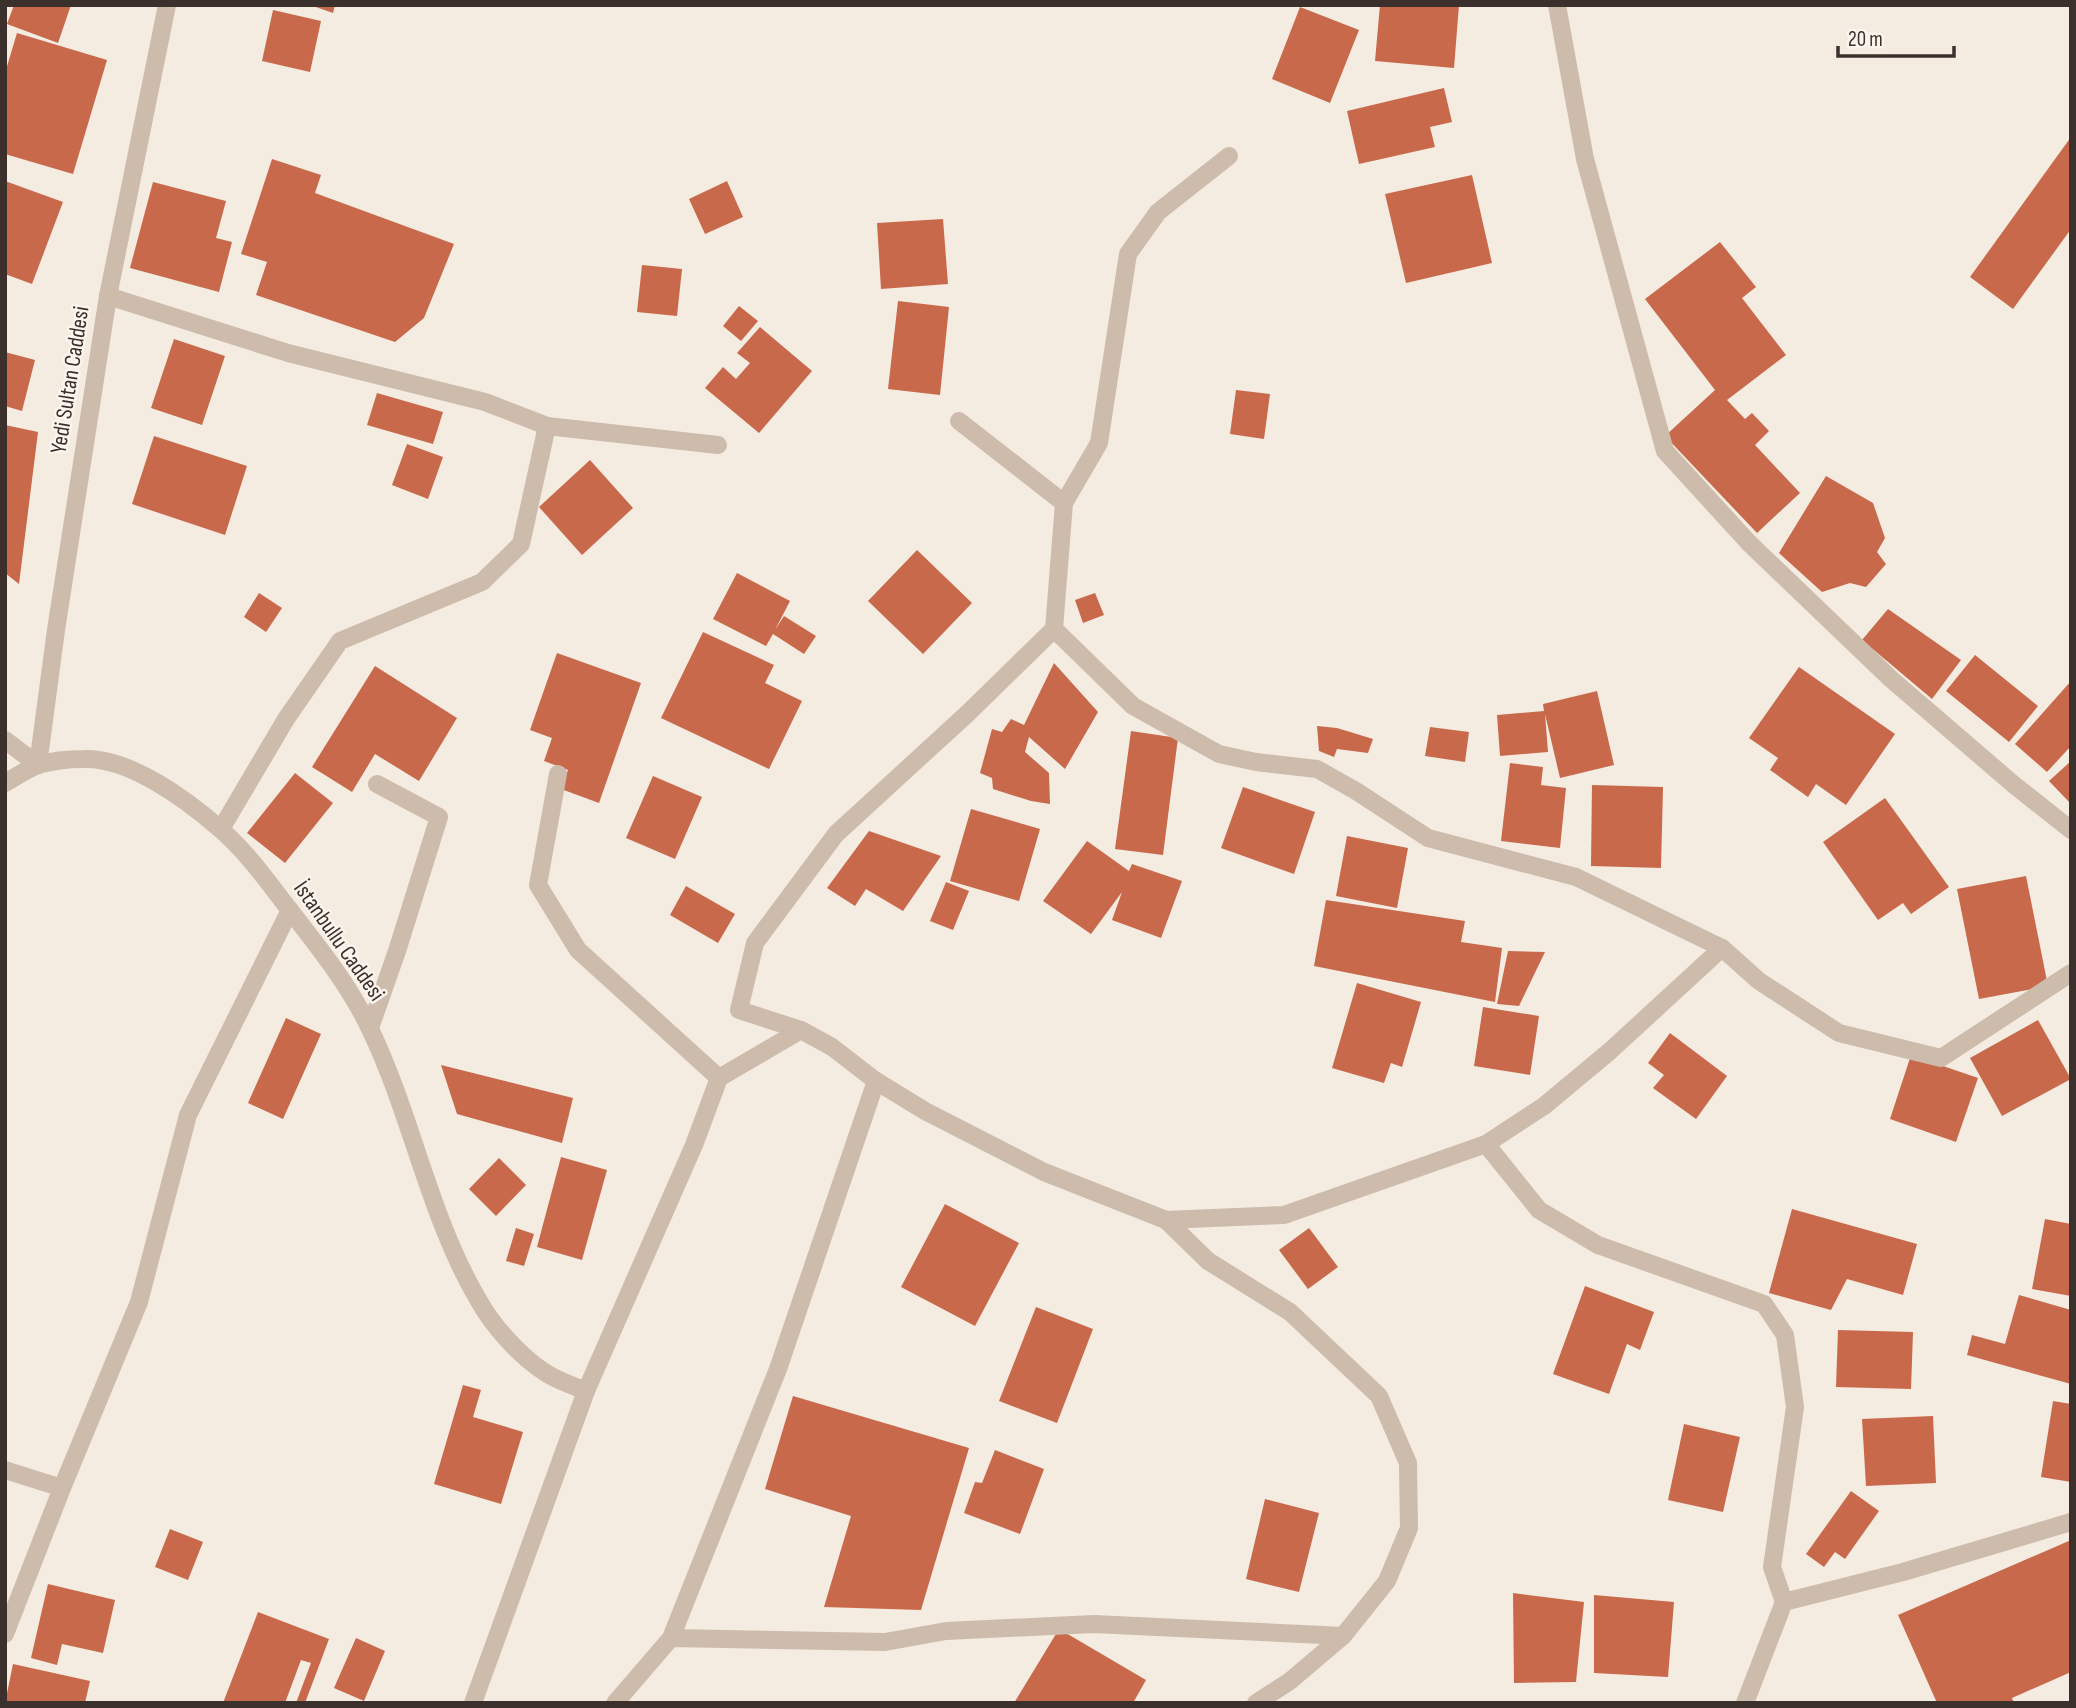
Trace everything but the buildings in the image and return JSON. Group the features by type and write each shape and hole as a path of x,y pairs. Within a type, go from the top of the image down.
{"street":[{"name":"Yedi Sultan Caddesi","path":"38,765 56,630 108,296 167,5"},
{"path":"1557,5 1586,159 1665,450 1749,542 1891,679 2012,784 2071,830"},
{"path":"1230,156 1158,212 1128,254 1099,443 1064,503 1054,629 967,714 836,834 755,943 739,1010 801,1030 832,1047 876,1081 925,1111 1044,1172 1166,1220 1208,1261 1290,1312 1379,1396 1408,1463 1409,1528 1387,1581 1343,1636 1290,1681 1255,1703"},
{"path":"108,296 288,353 485,402 547,426 718,445"},
{"path":"959,421 1064,503"},
{"path":"221,829 286,719 340,641 482,582 522,544 547,426"},
{"path":"1054,629 1133,706 1219,754 1256,762 1317,769 1356,790 1428,838 1576,877 1722,948 1759,981 1839,1033 1941,1058 2071,973"},
{"path":"5,740 38,765"},
{"name":"İstanbullu Caddesi","path":"5,783 38,765 86,759 111,762 142,775 184,800 221,829 253,863 334,968 370,1028 385,1060 449,1240 479,1302 513,1345 543,1371 586,1391"},
{"path":"558,774 538,885 578,950 719,1079"},
{"path":"370,1028 439,817 377,784"},
{"path":"5,1634 139,1301 188,1115 290,910"},
{"path":"1166,1220 1284,1214 1486,1144 1544,1106 1610,1051 1722,948"},
{"path":"473,1703 586,1391 695,1145 719,1079 801,1030"},
{"path":"615,1703 671,1638 778,1369 876,1081"},
{"path":"1486,1144 1539,1210 1598,1245 1763,1304 1785,1335 1795,1408 1772,1567 1784,1602 1745,1703"},
{"path":"5,1470 62,1488"},
{"path":"1784,1602 1903,1572 2071,1522"},
{"path":"671,1638 885,1642 946,1631 1094,1624 1343,1636"}]}
